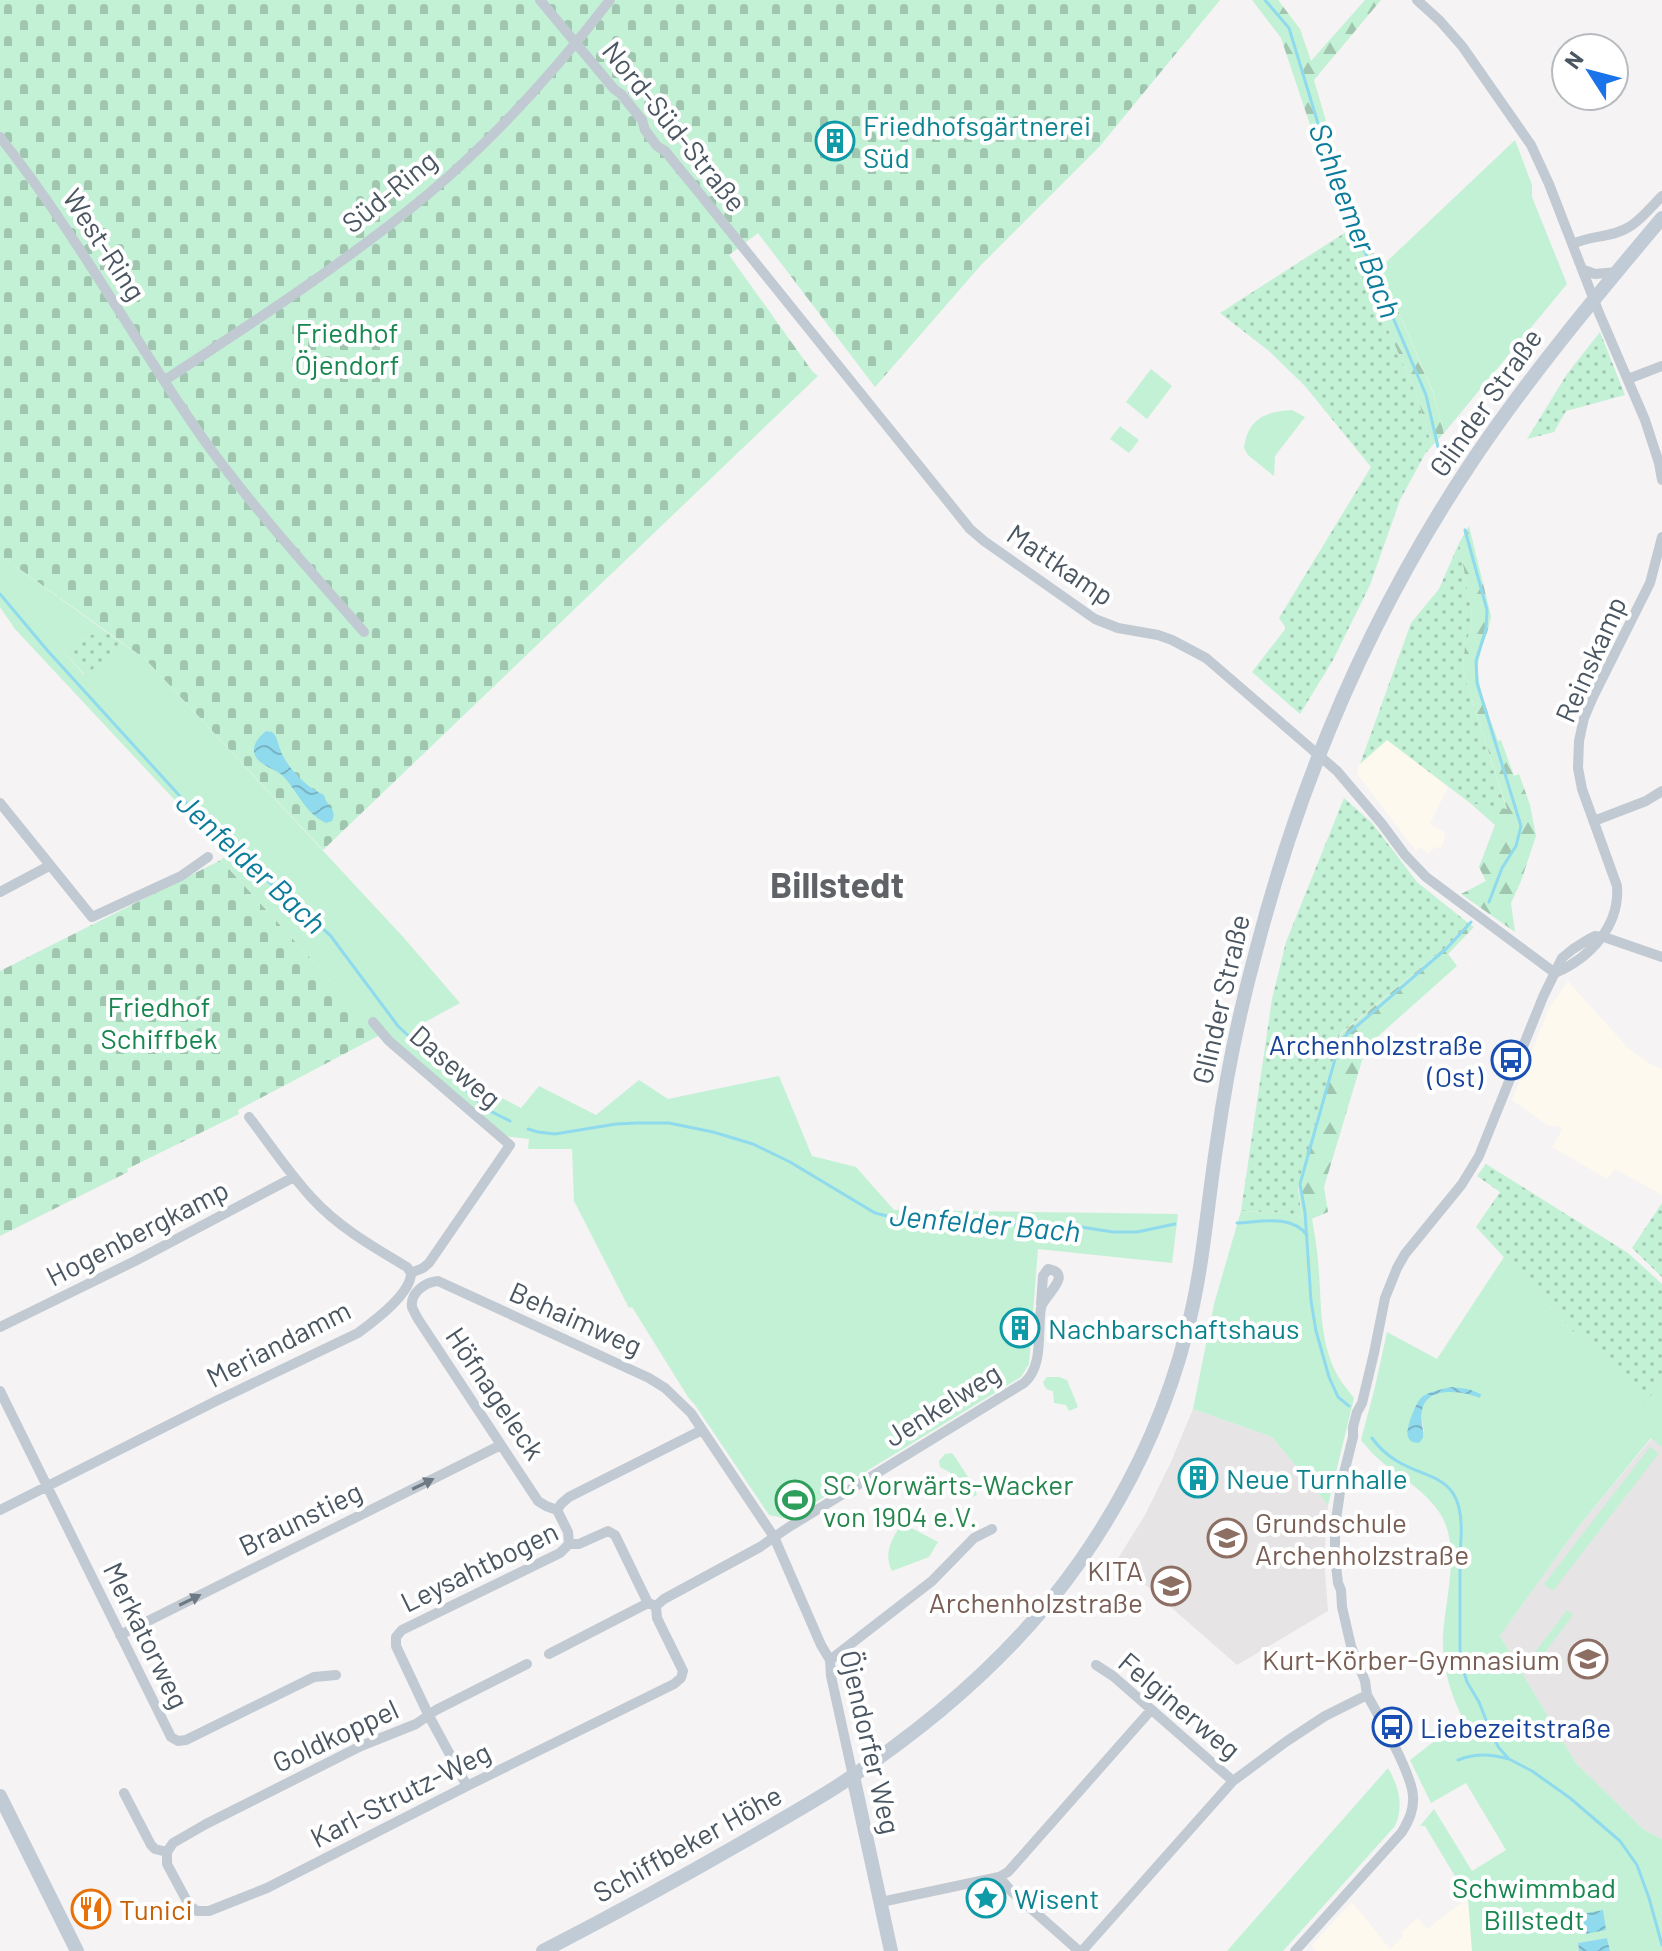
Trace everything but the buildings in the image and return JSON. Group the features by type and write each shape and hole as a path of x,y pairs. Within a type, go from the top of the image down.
{"main road":[{"name":"Glinder Straße","path":"853,1776 912,1734 997,1659 1047,1604 1082,1559 1131,1479 1172,1381 1189,1322 1227,1078 1247,985 1286,846 1335,714 1371,640 1466,471 1505,414 1662,218"},
{"name":"Öjendorfer Weg","path":"853,1776 891,1951"},
{"name":"Schiffbeker Höhe","path":"543,1951 645,1898 853,1776"},
{"path":"0,1796 77,1951"}],"street":[{"name":"Nord-Süd-Straße","path":"540,0 621,94 642,120 657,146 665,151 741,245"},
{"name":"Süd-Ring","path":"165,380 317,278 428,194 521,105 610,0"},
{"path":"1417,0 1462,46 1531,145 1645,420 1662,480"},
{"name":"West-Ring","path":"0,137 48,201 194,426 239,488 364,632"},
{"path":"1573,244 1584,238 1611,234 1629,227 1662,196"},
{"name":"Mattkamp","path":"741,245 977,536 1095,619 1118,628 1158,635 1201,654 1319,754 1345,780 1426,877 1555,973"},
{"path":"1584,270 1595,274 1617,272"},
{"path":"1628,379 1662,366"},
{"name":"Reinskamp","path":"1604,937 1618,898 1617,886 1582,789 1578,768 1579,741 1593,697 1650,583 1660,556 1662,537"},
{"path":"1594,821 1646,801 1662,791"},
{"path":"0,803 92,917 181,876 208,857"},
{"path":"0,892 49,866"},
{"path":"1295,1951 1402,1832 1410,1818 1411,1783 1367,1695 1365,1681 1351,1646 1335,1557 1337,1506 1385,1298 1405,1254 1462,1184 1479,1156 1543,997 1562,958 1595,936 1662,957"},
{"name":"Daseweg","path":"373,1022 389,1041 510,1145"},
{"path":"249,1117 311,1197 338,1222 407,1267 411,1273"},
{"name":"Meriandamm","path":"0,1510 358,1333 398,1297 411,1280 411,1273 429,1263 510,1145"},
{"name":"Hogenbergkamp","path":"0,1327 135,1261 294,1177"},
{"name":"Behaimweg","path":"417,1292 426,1283 438,1281 649,1378 680,1401 702,1430"},
{"name":"Höfnageleck","path":"417,1292 412,1302 413,1310 538,1501 557,1510"},
{"name":"Jenkelweg","path":"774,1537 1029,1378 1034,1372 1041,1304"},
{"name":"Merkatorweg","path":"0,1391 171,1737 178,1741 186,1740 314,1677 336,1675"},
{"path":"569,1544 568,1532 557,1510 569,1497 702,1430"},
{"name":"Öjendorfer Weg","path":"702,1430 774,1537 830,1660 853,1776"},
{"name":"Braunstieg","path":"120,1635 501,1445"},
{"path":"830,1660 932,1581 974,1538 992,1529"},
{"name":"Leysahtbogen","path":"467,1786 396,1646 396,1637 402,1630 560,1553 569,1544 579,1544 602,1532 612,1532 652,1604"},
{"path":"549,1654 664,1599 774,1537"},
{"name":"Karl-Strutz-Weg","path":"124,1793 151,1845 167,1852 167,1864 189,1905 197,1911 209,1911 267,1888 674,1684 683,1671 652,1604"},
{"name":"Goldkoppel","path":"167,1852 173,1843 206,1824 361,1746 416,1724 436,1710 527,1664"},
{"name":"Felginerweg","path":"1096,1665 1113,1676 1233,1781"},
{"path":"999,1877 1080,1951 1233,1781 1325,1716 1367,1695"},
{"path":"881,1902 999,1877 1008,1872 1151,1710"},
{"path":"0,1818 17,1829"}],"shaded area":[{"path":"1387,740 1448,787 1430,824 1444,832 1445,839 1441,848 1436,847 1427,854 1421,847 1416,851 1357,774 1359,764"},
{"path":"1568,981 1629,1049 1662,1069 1662,1195 1615,1169 1607,1179 1552,1147 1563,1128 1547,1125 1512,1100 1549,1008"},
{"name":"Grundschule Archenholzstraße","path":"1193,1409 1272,1437 1328,1505 1324,1559 1328,1611 1237,1665 1117,1560 1145,1515"},
{"name":"Kurt-Körber-Gymnasium","path":"1652,1438 1662,1447 1662,1839 1644,1830 1576,1763 1500,1636 1575,1531"},
{"path":"1468,1898 1472,1951 1316,1951 1312,1945 1352,1902 1390,1949 1403,1936 1401,1932 1418,1918 1427,1929"}],"green space":[{"name":"Friedhof Öjendorf","path":"0,0 1220,0 1099,147 981,265 875,387 758,233 729,255 818,376 323,850 145,659 0,555"},
{"path":"1252,0 1278,0 1300,29 1311,61 1365,0 1381,0 1314,80 1345,186 1433,393 1444,433 1432,446 1417,396 1346,232 1281,38"},
{"path":"1515,140 1532,185 1532,197 1567,284 1444,433 1433,392 1380,268"},
{"path":"1346,232 1417,396 1432,446 1400,500 1370,585 1333,660 1300,714 1252,672 1286,628 1279,618 1371,467 1305,386 1269,351 1220,313"},
{"path":"1600,332 1625,395 1566,411 1554,432 1527,439 1567,374"},
{"path":"1151,369 1172,386 1147,419 1126,402"},
{"path":"1292,410 1305,417 1275,456 1274,476 1248,455 1244,448 1246,438 1259,419"},
{"path":"1120,426 1139,440 1129,453 1110,439"},
{"path":"1469,526 1491,616 1478,675 1498,741 1501,740 1514,776 1519,774 1530,805 1536,836 1511,903 1515,932 1461,894 1486,881 1479,867 1495,825 1470,803 1507,809 1463,667 1472,613 1459,543"},
{"path":"1459,543 1472,613 1463,667 1507,810 1470,803 1387,740 1360,764 1411,623 1439,589"},
{"path":"0,555 102,629 63,651 85,676 122,643 145,659 404,938 460,1003 416,1027 487,1090 521,1108 539,1086 596,1115 639,1080 668,1099 779,1076 812,1156 856,1167 894,1210 1178,1214 1172,1263 1038,1249 1029,1364 1021,1377 788,1519 769,1515 688,1397 632,1307 629,1308 574,1201 572,1149 528,1149 529,1139 504,1136 380,1035 221,860 226,855 15,629 0,607"},
{"path":"102,629 122,643 86,676 63,651"},
{"path":"1344,798 1372,823 1417,882 1468,923 1447,946 1340,1034 1298,1189 1302,1217 1288,1213 1241,1211 1272,999 1286,942"},
{"name":"Friedhof Schiffbek","path":"221,860 380,1035 238,1110 239,1114 0,1236 0,971"},
{"path":"1468,923 1474,927 1448,954 1457,966 1366,1047 1324,1187 1328,1212 1309,1220 1302,1217 1298,1183 1341,1034 1447,946"},
{"path":"1486,1164 1628,1253 1662,1284 1662,1382 1645,1404 1588,1337 1576,1335 1476,1227 1500,1192 1477,1176"},
{"path":"1662,1203 1662,1277 1632,1248"},
{"path":"1241,1211 1288,1213 1312,1218 1327,1350 1339,1378 1354,1398 1328,1505 1272,1437 1193,1409 1214,1304"},
{"name":"Schwimmbad Billstedt","path":"1504,1257 1575,1334 1578,1329 1588,1337 1645,1403 1662,1382 1662,1447 1651,1438 1575,1531 1500,1636 1576,1763 1644,1830 1662,1839 1662,1951 1610,1951 1607,1938 1578,1943 1579,1951 1472,1951 1468,1898 1425,1826 1420,1826 1434,1809 1472,1871 1506,1850 1466,1783 1431,1803 1410,1760 1463,1719 1448,1679 1443,1647 1450,1543 1441,1515 1429,1499 1379,1460 1361,1440 1387,1332 1437,1359","holes":["1468,1389 1479,1397 1454,1392 1430,1397 1422,1411 1424,1432 1411,1418 1429,1393"]},
{"path":"1047,1377 1067,1380 1078,1407 1069,1411 1066,1405 1054,1403 1053,1391 1046,1388 1043,1382"},
{"path":"1650,1447 1659,1453 1553,1591 1544,1584"},
{"path":"952,1453 977,1495 967,1499 964,1491 953,1489 945,1483 951,1473 940,1467 939,1461 945,1454"},
{"path":"902,1523 938,1542 929,1557 892,1571 889,1552"},
{"path":"1567,1610 1573,1615 1537,1663 1530,1659"},
{"path":"1388,1768 1399,1796 1395,1826 1283,1951 1227,1951"}],"water":[{"path":"266,731 275,736 287,763 298,776 324,795 334,813 332,821 326,823 313,814 283,776 255,756 256,743"},
{"path":"1451,1387 1468,1389 1481,1394 1480,1398 1455,1392 1430,1397 1422,1411 1423,1438 1419,1443 1411,1441 1408,1429 1420,1399 1430,1392"},
{"path":"1603,1910 1606,1930 1585,1934 1582,1914"},
{"path":"1607,1938 1610,1951 1579,1951 1578,1943"}],"waterway":[{"name":"Schleemer Bach","path":"1265,0 1289,28 1337,186 1426,395 1438,447"},
{"name":"Schleemer Bach","path":"1465,530 1487,610 1486,629 1476,661 1477,683 1521,826 1516,846 1502,868 1489,902"},
{"name":"Jenfelder Bach","path":"0,594 218,838 330,935 398,1026 486,1109 510,1121"},
{"name":"Schleemer Bach","path":"1349,1406 1338,1397 1329,1377 1316,1331 1300,1184 1343,1038 1447,948 1471,922"},
{"name":"Jenfelder Bach","path":"528,1129 555,1134 616,1124 669,1123 713,1132 753,1144 790,1162 875,1213 899,1219 1043,1229 1081,1227 1113,1232 1137,1232 1175,1224"},
{"name":"Jenfelder Bach","path":"1237,1223 1284,1222 1293,1224 1307,1235"},
{"name":"Schleemer Bach","path":"1372,1438 1388,1455 1448,1487 1457,1500 1461,1520 1460,1659 1467,1682 1499,1748 1509,1759 1570,1798 1620,1841 1637,1865 1662,1945"},
{"path":"1458,1760 1483,1755 1509,1759"}],"place":[{"name":"Friedhofsgärtnerei Süd","path":"835,141"},
{"name":"Archenholzstraße (Ost)","path":"1511,1060"},
{"name":"Nachbarschaftshaus","path":"1020,1328"},
{"name":"Neue Turnhalle","path":"1198,1478"},
{"name":"SC Vorwärts-Wacker von 1904 e.V.","path":"795,1500"},
{"name":"Grundschule Archenholzstraße","path":"1227,1538"},
{"name":"KITA Archenholzstraße","path":"1171,1586"},
{"name":"Kurt-Körber-Gymnasium","path":"1588,1659"},
{"name":"Liebezeitstraße","path":"1392,1727"},
{"name":"Wisent","path":"986,1898"},
{"name":"Tunici","path":"91,1909"}],"district":[{"name":"Billstedt","path":"837,883"}]}
